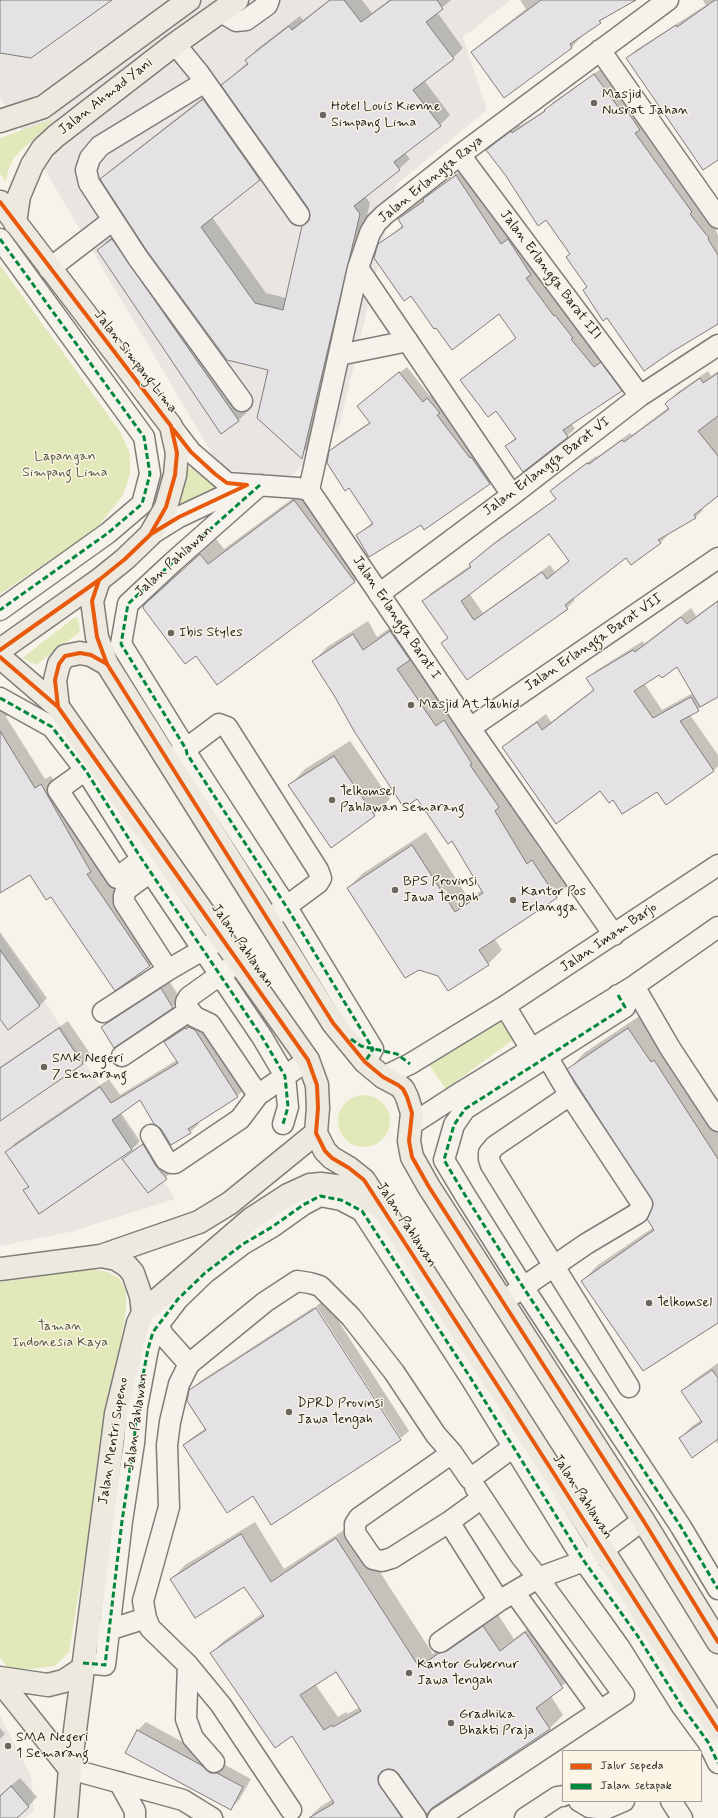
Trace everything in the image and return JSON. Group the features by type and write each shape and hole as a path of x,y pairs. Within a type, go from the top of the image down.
{"main road":[{"name":"Jalan Ahmad Yani","path":"0,121 43,107 189,0"},
{"name":"Jalan Ahmad Yani","path":"15,223 19,196 32,165 43,148 56,136 175,44 229,6"},
{"name":"Jalan Simpang Lima","path":"0,202 49,269 171,426 177,453 175,475 166,507 150,535 125,559 99,580 0,650"},
{"path":"99,580 92,601 97,637 107,664 333,1023 365,1062 382,1077 403,1089 410,1103 412,1124 410,1141 412,1157 429,1187 643,1520 718,1642"},
{"path":"58,707 55,680 59,664 65,656 80,653 91,656 107,664"},
{"name":"Jalan Pahlawan","path":"0,657 58,707 91,767 154,859 222,938 308,1060 317,1085 316,1133 325,1151 332,1158 349,1168 364,1180 383,1209 521,1441 603,1550 712,1741"},
{"path":"0,1269 101,1256 199,1222 230,1203 316,1133"},
{"name":"Jalan Mentri Supeno","path":"70,1769 82,1666 116,1414 134,1333 151,1319 251,1219 288,1194 310,1185 321,1184 343,1186 383,1209"},
{"path":"101,1256 116,1259 127,1266 133,1273 151,1319"},
{"path":"0,1679 48,1685 64,1681 82,1666"},
{"path":"0,1679 70,1769 66,1818"}],"street":[{"path":"229,6 236,21 246,20 267,5 269,0"},
{"name":"Jalan Erlangga Raya","path":"309,490 358,268 370,233 376,223 460,155 668,0"},
{"path":"175,44 205,82 299,215"},
{"path":"600,50 712,197 718,218"},
{"path":"205,82 100,146 90,158 86,170 89,183 138,258 242,401"},
{"name":"Jalan Erlangga Barat III","path":"460,155 640,396"},
{"path":"49,269 113,220"},
{"path":"0,239 144,437 150,474 142,504 108,533 0,610"},
{"path":"358,268 512,495"},
{"path":"339,355 408,341"},
{"name":"Jalan Erlangga Barat VI","path":"379,594 512,495 640,396 718,345"},
{"path":"171,426 191,452 214,474 227,483 309,490"},
{"path":"150,535 179,517 254,485"},
{"name":"Jalan Pahlawan","path":"254,485 128,604 121,644 186,749 187,754 286,906 373,1049 365,1062"},
{"name":"Jalan Erlangga Barat I","path":"309,490 470,728 614,935"},
{"name":"Jalan Erlangga Barat VII","path":"470,728 718,558"},
{"name":"Jalan Pahlawan","path":"0,698 52,727 91,767"},
{"path":"168,762 219,724 227,727 232,734 318,870 321,878 318,883 268,920"},
{"path":"91,767 58,790 117,878 154,859"},
{"path":"154,859 126,890 124,902 168,970"},
{"name":"Jalan Pahlawan","path":"154,859 204,949 262,1037 285,1076 288,1107 283,1124"},
{"name":"Jalan Imam Barjo","path":"382,1077 410,1064 505,1006 716,870"},
{"path":"718,927 540,1050 465,1110 454,1125 444,1160 464,1195 523,1288 681,1527 718,1589"},
{"path":"102,1012 222,938"},
{"path":"239,961 189,997 186,1002 189,1011 195,1017 210,1024 258,1095"},
{"path":"626,990 670,1048 718,1121"},
{"path":"502,1301 586,1244 638,1213 642,1204 540,1050 505,1006"},
{"path":"122,1056 189,1011"},
{"path":"412,1124 540,1050"},
{"path":"151,1135 166,1160 175,1163 240,1119 258,1095 308,1060"},
{"path":"570,1095 494,1146 489,1153 491,1165 629,1388"},
{"name":"Jalan Pahlawan","path":"82,1666 105,1665 122,1521 134,1443 137,1407 148,1349 153,1332 151,1319 178,1299 205,1273 243,1244 272,1227 303,1205 320,1196 342,1200 362,1211 470,1377 521,1441 548,1501 584,1561 637,1635 664,1682 712,1741 718,1764"},
{"path":"291,1810 221,1705 188,1665 150,1628 146,1618 143,1601 168,1507 167,1445 170,1422 179,1384 189,1364 265,1302 297,1281 320,1286 351,1317 394,1372 436,1434 452,1453 470,1479 520,1555 624,1695 438,1818"},
{"path":"151,1319 189,1364"},
{"path":"470,1479 521,1441"},
{"path":"452,1453 358,1518 355,1524 355,1533 372,1559 382,1561 392,1558 449,1522 482,1498"},
{"name":"Jalan Pahlawan","path":"603,1550 643,1520"},
{"path":"449,1522 600,1711"},
{"path":"440,1642 507,1596 538,1578 584,1561 603,1550"},
{"path":"86,1637 146,1618"},
{"path":"188,1665 186,1719 193,1738 214,1762"},
{"path":"70,1769 183,1800 212,1818"},
{"path":"389,1780 416,1818"},
{"path":"119,1782 135,1811 135,1818"},
{"path":"525,1818 557,1797 562,1796"},
{"path":"581,1802 589,1807 605,1809 622,1802"},
{"path":"672,1802 682,1818"}],"shaded area":[{"path":"0,0 511,0 463,37 487,110 397,184 339,428 287,480 221,469 19,126 0,97"},
{"name":"SMK Negeri 7 Semarang","path":"0,934 175,1199 70,1232 0,1246"},
{"name":"SMA Negeri 1 Semarang","path":"0,1716 31,1776 34,1812 25,1818 0,1818"}],"green space":[{"path":"53,119 47,128 23,148 14,158 8,170 6,182 0,174 0,138"},
{"name":"Lapangan Simpang Lima","path":"0,265 121,433 130,454 130,474 123,495 100,524 84,538 0,594"},
{"path":"185,466 196,470 220,490 178,504 186,477"},
{"path":"75,617 78,618 80,632 36,665 22,658"},
{"path":"497,1016 514,1039 446,1089 429,1065"},
{"path":"359,1095 369,1095 383,1102 390,1116 390,1126 383,1140 369,1147 359,1147 349,1143 342,1136 338,1126 338,1116 342,1106 349,1099"},
{"name":"Taman Indonesia Kaya","path":"93,1269 108,1272 120,1279 126,1292 126,1310 69,1652 55,1666 30,1669 8,1668 0,1657 0,1282"}],"building":[{"path":"0,0 112,0 31,58 0,53"},
{"path":"330,0 344,0 361,22 391,0 437,0 443,9 426,22 454,59 413,90 441,126 394,162 400,170 354,206 360,214 302,459 257,418 268,370 227,360 147,251 100,179 203,99 260,180 201,227 255,303 283,310 302,226 309,220 310,214 308,208 221,85 248,64 245,60 289,26 292,30"},
{"path":"541,0 636,0 599,21 601,23 570,44 572,48 504,98 471,52"},
{"path":"715,0 718,0 718,160 703,170 626,58 676,25 677,27"},
{"path":"594,74 624,115 628,112 640,130 635,133 692,212 690,214 709,238 708,239 718,255 718,324 670,353 644,371 607,318 603,321 583,290 587,287 566,257 570,254 546,220 538,226 506,176 486,150 511,131 512,133 545,111 544,110"},
{"path":"456,175 501,244 508,239 531,275 526,278 554,316 555,315 573,338 571,339 594,367 601,362 622,391 563,430 568,437 523,472 505,446 516,439 496,411 488,417 460,380 516,338 499,314 452,350 436,328 434,329 411,296 404,301 374,258 378,244 403,227 398,219 424,201 423,199"},
{"path":"112,239 239,421 221,434 97,250"},
{"path":"399,372 423,402 427,398 440,413 437,415 470,458 471,457 490,484 424,530 421,525 369,557 356,535 373,524 349,488 345,491 327,463 329,451 370,423 357,406"},
{"path":"718,373 718,416 698,431 718,456 718,496 694,515 696,518 658,540 661,543 631,565 626,558 565,605 568,609 467,680 441,643 448,638 422,601 471,567 469,564 491,546 556,499 550,491 587,463 589,464 622,440 624,442 669,409 665,404 669,400 700,378 703,383","holes":["549,534 569,561 547,579 542,572 474,620 461,601"]},
{"path":"294,500 355,582 217,685 196,656 185,664 143,608 144,605 200,554 208,564"},
{"path":"718,601 718,697 700,707 677,667 662,678 659,675 634,691 653,718 691,697 699,711 680,721 714,771 666,805 657,792 622,814 613,800 609,803 600,791 556,824 502,747 537,722 542,730 594,690 586,678 633,650 635,652 681,617 687,624"},
{"path":"390,631 410,660 397,669 436,726 444,720 472,764 470,765 499,807 495,811 527,864 532,860 557,898 479,950 489,965 448,991 438,976 419,970 405,978 347,888 412,845 455,912 483,893 452,841 448,844 417,799 404,808 354,731 335,697 312,661 353,634 363,650"},
{"path":"0,731 35,788 41,784 91,872 87,874 150,966 115,991 51,897 46,900 30,875 0,893"},
{"name":"Telkomsel Pahlawan Semarang","path":"334,756 375,816 331,848 288,785"},
{"path":"0,950 40,1006 8,1030 0,1019"},
{"path":"161,988 173,1008 114,1048 101,1027"},
{"path":"189,1027 195,1030 238,1097 188,1129 191,1133 171,1145 161,1129 154,1124 140,1100 112,1120 132,1150 39,1214 23,1190 29,1187 5,1152 100,1087 111,1103 178,1063 164,1042 185,1028 186,1029"},
{"path":"59,1028 83,1064 0,1121 0,1068"},
{"path":"628,1028 651,1062 654,1060 718,1159 718,1323 643,1371 581,1281 654,1230 647,1219 653,1203 567,1069"},
{"path":"143,1144 156,1166 167,1179 148,1193 122,1159"},
{"name":"DPRD Provinsi Jawa Tengah","path":"316,1308 401,1440 271,1525 253,1496 227,1513 183,1445 206,1430 187,1401 189,1390"},
{"path":"712,1370 718,1378 718,1439 692,1458 679,1438 702,1422 681,1391"},
{"path":"241,1534 271,1582 336,1538 419,1667 439,1653 447,1651 483,1626 500,1651 525,1632 563,1688 536,1708 550,1729 432,1808 427,1815 398,1773 394,1770 388,1769 382,1771 378,1776 378,1781 402,1818 309,1818 334,1803 292,1736 275,1748 210,1653 264,1616 244,1587 195,1618 170,1579","holes":["336,1672 361,1711 333,1727 332,1725 324,1730 300,1695"]},
{"path":"137,1730 201,1765 210,1773 217,1773 243,1787 231,1810 125,1753"},
{"path":"11,1786 29,1807 17,1818 0,1818 0,1796"}],"marked path":[{"path":"0,239 144,437 150,474 142,504 108,533 0,610"},
{"path":"260,485 128,604 121,644 186,749 187,754 286,906 373,1049 365,1062"},
{"path":"0,698 52,727 86,771 141,858 262,1037 285,1076 288,1107 283,1124"},
{"path":"618,995 625,1007 465,1109 454,1125 444,1160 523,1287 681,1527 718,1589"},
{"path":"351,1039 361,1046 397,1054 410,1064"},
{"path":"83,1663 105,1665 122,1521 134,1443 137,1407 148,1349 153,1332 178,1299 205,1273 243,1244 272,1227 303,1205 320,1196 341,1200 362,1211 470,1377 584,1561 637,1635 681,1705 708,1742 718,1763"}],"cycle path":[{"path":"0,202 171,426 177,453 175,475 166,507 150,535 125,559 99,580 0,650"},
{"path":"173,429 191,452 215,474 227,483 247,485"},
{"path":"151,534 179,517 247,485"},
{"path":"99,580 92,601 97,637 107,664 333,1023 365,1062 383,1077 403,1089 412,1113 409,1141 412,1157 429,1187 643,1520 718,1642"},
{"path":"58,707 55,680 59,664 65,656 80,653 91,655 107,664"},
{"path":"0,657 58,707 308,1060 317,1085 318,1108 316,1133 325,1151 332,1158 349,1168 364,1180 718,1730"}],"place":[{"name":"Masjid Nusrat Jahan","path":"594,103"},
{"name":"Hotel Louis Kienne Simpang Lima","path":"323,115"},
{"name":"Ibis Styles","path":"171,633"},
{"name":"Masjid At Tauhid","path":"411,705"},
{"name":"Telkomsel Pahlawan Semarang","path":"332,800"},
{"name":"BPS Provinsi Jawa Tengah","path":"395,890"},
{"name":"Kantor Pos Erlangga","path":"513,900"},
{"name":"SMK Negeri 7 Semarang","path":"44,1067"},
{"name":"Telkomsel","path":"649,1303"},
{"name":"DPRD Provinsi Jawa Tengah","path":"289,1412"},
{"name":"Kantor Gubernur Jawa Tengah","path":"409,1673"},
{"name":"Gradhika Bhakti Praja","path":"451,1723"},
{"name":"SMA Negeri 1 Semarang","path":"8,1746"}]}
